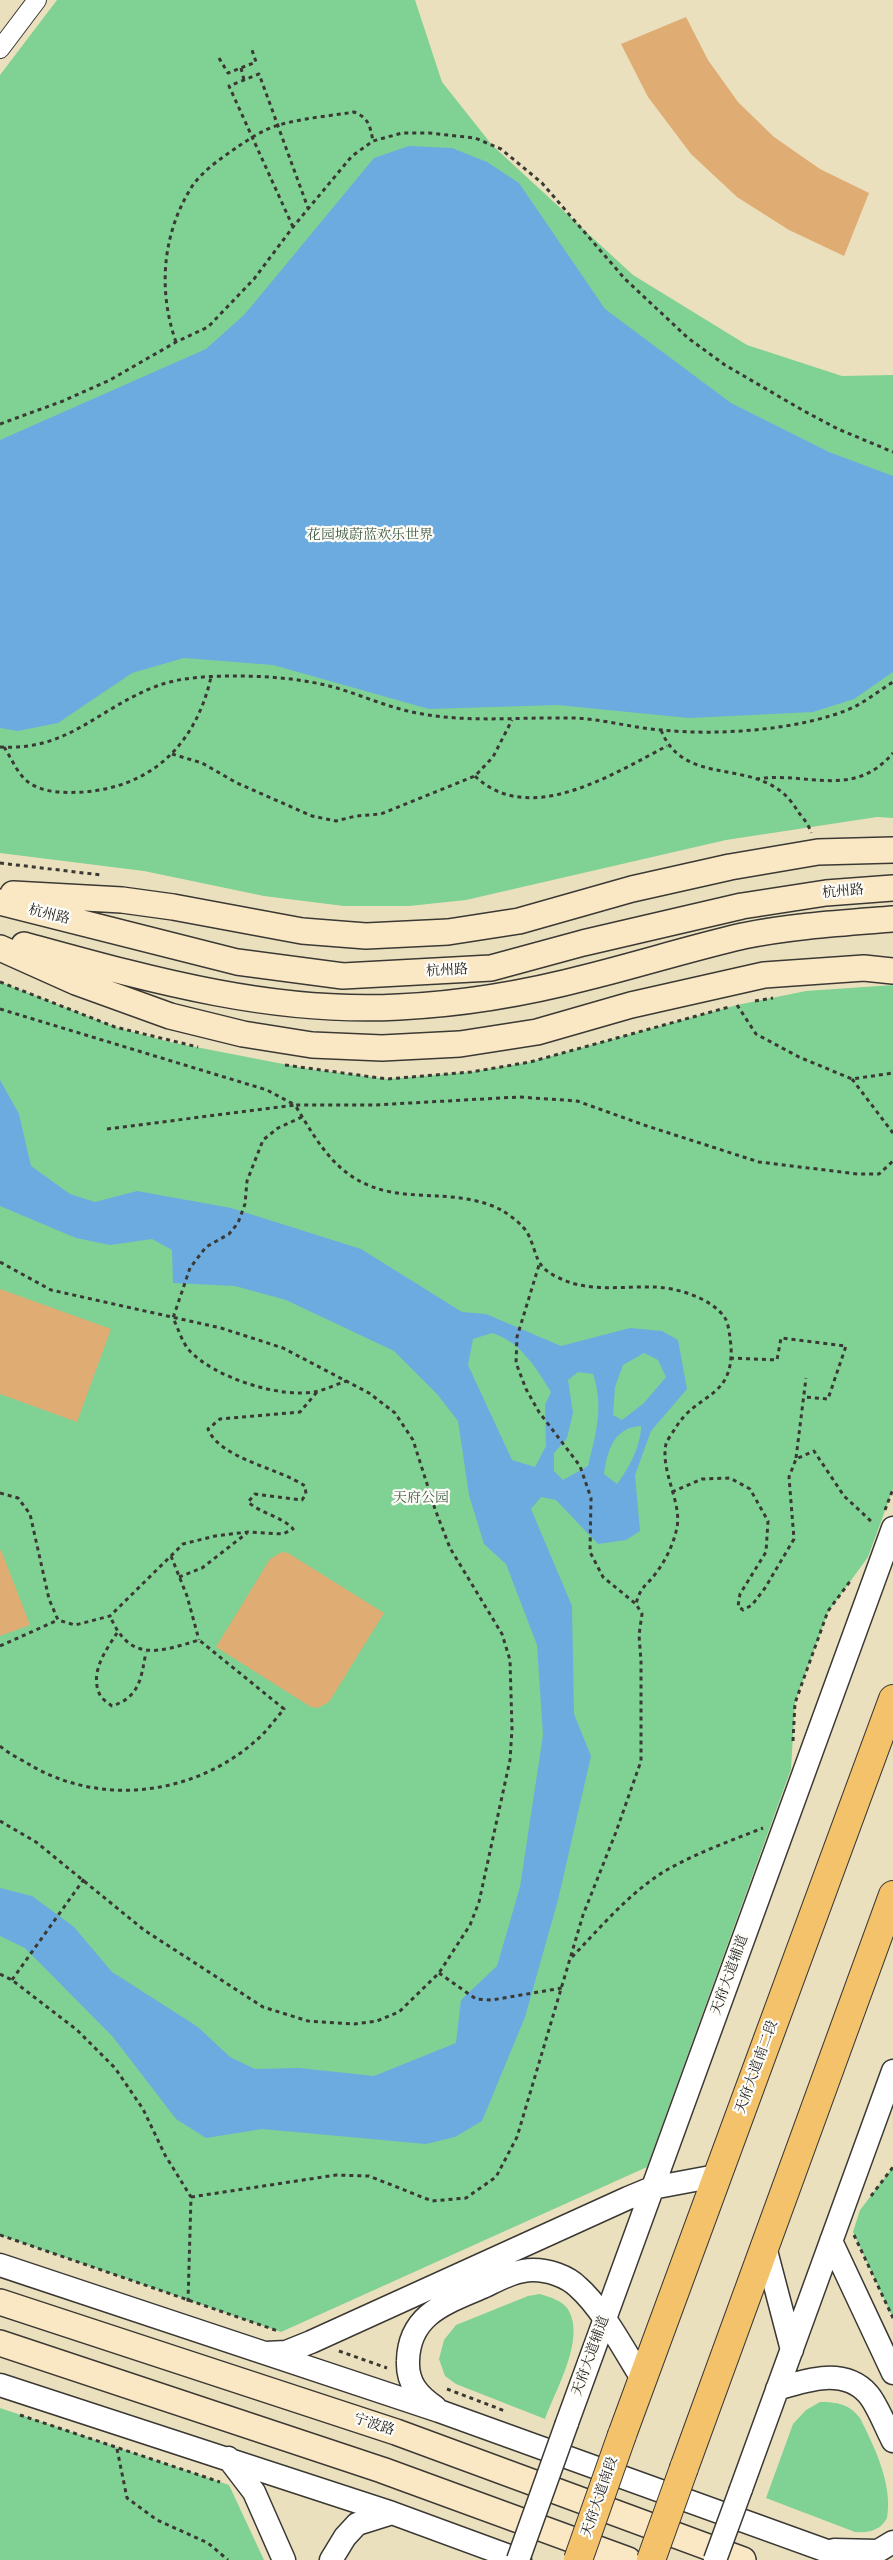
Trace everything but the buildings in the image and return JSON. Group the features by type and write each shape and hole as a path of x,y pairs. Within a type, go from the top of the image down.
{"highway":[{"name":"天府大道南二段","path":"622,2435 641,2377 893,1699"},
{"path":"651,2560 893,1895"},
{"name":"天府大道南段","path":"578,2560 622,2435"}],"main road":[{"path":"0,894 122,900 302,931 366,936 448,932 519,920 632,889 730,867 818,852 893,850"},
{"name":"杭州路","path":"0,902 237,962 343,976 491,968 583,943 742,906 826,893 893,888"},
{"path":"0,939 145,978 234,997 301,1006 400,1007 489,997 586,978 744,936 826,925 893,919"},
{"path":"0,948 76,982 170,1016 242,1034 312,1046 382,1048 460,1044 536,1032 631,1005 764,975 864,968 893,970"},
{"name":"宁波路","path":"0,2302 396,2432 743,2560"},
{"path":"0,2343 382,2470 628,2560"}],"street":[{"path":"0,49 37,0"},
{"name":"天府大道辅道","path":"519,2560 652,2188 885,1523"},
{"path":"715,2560 893,2071"},
{"path":"264,2354 286,2352 311,2342 652,2188 716,2176"},
{"path":"831,2241 893,2373"},
{"path":"765,2247 792,2350"},
{"path":"0,2265 439,2411 852,2560"},
{"path":"439,2411 418,2395 407,2374 408,2348 414,2332 424,2318 442,2305 513,2273 531,2270 547,2271 578,2286 604,2320 641,2377"},
{"path":"777,2388 827,2376 850,2382 868,2394 893,2441"},
{"path":"0,2385 392,2513 519,2560"},
{"path":"228,2458 241,2472 254,2492 284,2560"},
{"path":"332,2560 345,2537 357,2524 392,2513"},
{"path":"825,2549 853,2552 878,2551 893,2542"}],"path":[{"path":"220,58 228,73 256,62 251,47"},
{"path":"241,68 244,80"},
{"path":"293,227 229,86 259,74 308,209"},
{"path":"176,342 168,320 165,255 176,222 191,188 216,161 252,137 278,125 354,112 365,116 369,121 373,141"},
{"path":"0,424 63,401 110,380 176,342 208,327 254,279 293,227 352,156 373,141 402,133 451,134 475,138 501,149 542,183 625,279 688,338 725,365 838,429 893,452"},
{"path":"211,677 198,719 172,754 147,774 123,784 94,791 67,793 46,790 30,784 21,775 2,747 52,742 77,731 98,716 159,685 187,679 211,677 273,677 334,688 413,713 450,719 512,720 572,718 661,730 701,733 810,722 852,708 893,682"},
{"path":"172,754 202,763 237,783 312,816 336,821 356,816 381,814 474,776 493,757 512,720"},
{"path":"661,730 667,746 680,757 698,766 756,779 779,790 810,827 818,852"},
{"path":"474,776 486,787 517,797 538,798 561,795 613,774 667,746"},
{"path":"756,779 789,776 828,782 848,781 874,769 893,752"},
{"path":"737,1005 756,1034 799,1057 852,1078 893,1074"},
{"path":"0,1009 267,1090 294,1105 320,1146 342,1172 370,1187 392,1193 461,1197 503,1211 527,1232 539,1265 557,1277 583,1287 610,1289 655,1286 681,1292 712,1304 726,1319 731,1347 728,1373 718,1391 691,1408 677,1424 666,1443 666,1468 678,1525 668,1553 656,1574 640,1589 636,1604"},
{"path":"852,1078 893,1133"},
{"path":"107,1129 294,1105 374,1105 519,1097 577,1101 759,1162 858,1174 879,1174 893,1161"},
{"path":"302,1117 278,1128 263,1140 247,1181 244,1204 238,1223 229,1234 206,1247 190,1268 173,1318 188,1349 222,1374 258,1386 290,1392 317,1392 347,1380"},
{"path":"0,1262 51,1290 221,1328 284,1348 347,1380 395,1413 413,1440 435,1509 450,1548 502,1634 510,1660 512,1730 510,1760 479,1902 470,1925 439,1973 399,2012 377,2021 354,2024 308,2021 263,2007 144,1930 84,1879 36,1842 0,1821"},
{"path":"191,2197 336,2175 369,2176 432,2201 466,2198 496,2177 517,2137 583,1915 616,1832 641,1761 639,1635 642,1614 636,1604 603,1577 590,1552 592,1498 580,1466 540,1412 526,1389 516,1363 517,1337 539,1265"},
{"path":"730,1358 778,1360 781,1338 846,1346 828,1400 804,1397"},
{"path":"672,1492 702,1479 730,1478 750,1489 768,1522 766,1552 740,1594 738,1606 743,1610 752,1605 765,1588 794,1539 789,1477 796,1459 806,1378"},
{"path":"0,1646 58,1620 75,1625 110,1616 183,1544 215,1536 248,1532 283,1534 293,1529 288,1523 259,1511 248,1502 255,1494 302,1500 306,1494 305,1486 292,1476 246,1460 212,1439 208,1429 220,1418 300,1412 317,1392"},
{"path":"796,1459 814,1451 844,1496 885,1523 893,1489"},
{"path":"0,1493 18,1498 30,1514 49,1599 58,1620"},
{"path":"179,1577 202,1568 248,1532"},
{"path":"0,1746 50,1776 85,1788 126,1792 168,1786 220,1766 262,1736 284,1709 199,1640 187,1596 171,1556"},
{"path":"792,1750 795,1702 828,1612 857,1572"},
{"path":"110,1616 117,1633 131,1645 146,1652 164,1650 199,1640"},
{"path":"117,1633 100,1660 96,1678 100,1696 112,1706 124,1702 140,1685 146,1652"},
{"path":"572,1957 627,1900 664,1872 705,1850 771,1824"},
{"path":"12,1980 84,1879"},
{"path":"439,1973 476,1999 492,2000 544,1989 562,1988"},
{"path":"0,1974 12,1980 77,2030 115,2068 143,2109 165,2155 191,2197 189,2301 179,2326"},
{"path":"866,2203 893,2167"},
{"path":"852,2232 893,2318"},
{"path":"0,2235 281,2332"},
{"path":"18,2414 117,2449 229,2485"},
{"path":"117,2449 127,2498 157,2520 208,2543 228,2560"}],"green space":[{"name":"花园城蔚蓝欢乐世界","path":"57,0 415,0 442,82 492,145 633,275 747,345 842,376 893,375 893,818 877,817 726,840 466,900 409,906 344,906 264,896 144,871 0,853 0,75"},
{"name":"天府公园","path":"0,982 115,1027 170,1042 309,1069 387,1079 471,1072 530,1062 737,1005 806,991 893,985 893,1489 868,1557 828,1612 795,1702 791,1769 647,2167 281,2332 0,2235"},
{"path":"893,2167 893,2318 853,2232 860,2210"},
{"path":"540,2294 564,2305 569,2311 573,2323 571,2351 567,2365 545,2419 456,2384 445,2376 439,2359 444,2340 456,2325 528,2296"},
{"path":"820,2402 842,2405 856,2413 877,2454 885,2480 888,2505 887,2518 881,2526 873,2530 855,2532 766,2498 793,2424 806,2410"},
{"path":"0,2408 229,2485 264,2560 0,2560"}],"water":[{"path":"409,146 452,148 487,162 519,183 605,309 731,403 829,452 893,476 893,672 854,699 813,712 689,718 557,705 429,709 273,665 184,658 132,673 58,723 18,731 0,728 0,440 206,349 245,314 374,158"},
{"path":"0,1080 19,1114 31,1166 70,1194 95,1202 137,1191 231,1208 361,1249 462,1312 486,1314 561,1346 630,1328 662,1331 678,1340 687,1389 651,1431 635,1475 640,1531 626,1540 598,1544 556,1500 541,1497 531,1509 572,1606 574,1714 591,1756 558,1900 525,2017 482,2121 455,2137 426,2144 262,2129 206,2138 176,2119 113,2037 25,1948 0,1936 0,1888 32,1896 74,1927 112,1972 198,2027 230,2057 255,2069 299,2068 374,2076 456,2043 461,2000 497,1966 520,1887 543,1735 537,1645 506,1564 484,1544 469,1495 458,1421 437,1394 394,1351 286,1300 235,1286 173,1283 172,1250 152,1239 110,1245 76,1238 0,1206","holes":["492,1333 511,1342 534,1365 551,1392 545,1405 546,1446 535,1467 512,1460 468,1365 473,1339","644,1353 658,1360 666,1377 644,1403 622,1420 613,1415 615,1387 623,1365","578,1372 593,1374 598,1398 598,1420 588,1466 563,1480 554,1471 554,1453 567,1438 573,1413 568,1380","641,1426 637,1449 617,1484 604,1474 607,1457 618,1436 632,1427"]}]}
